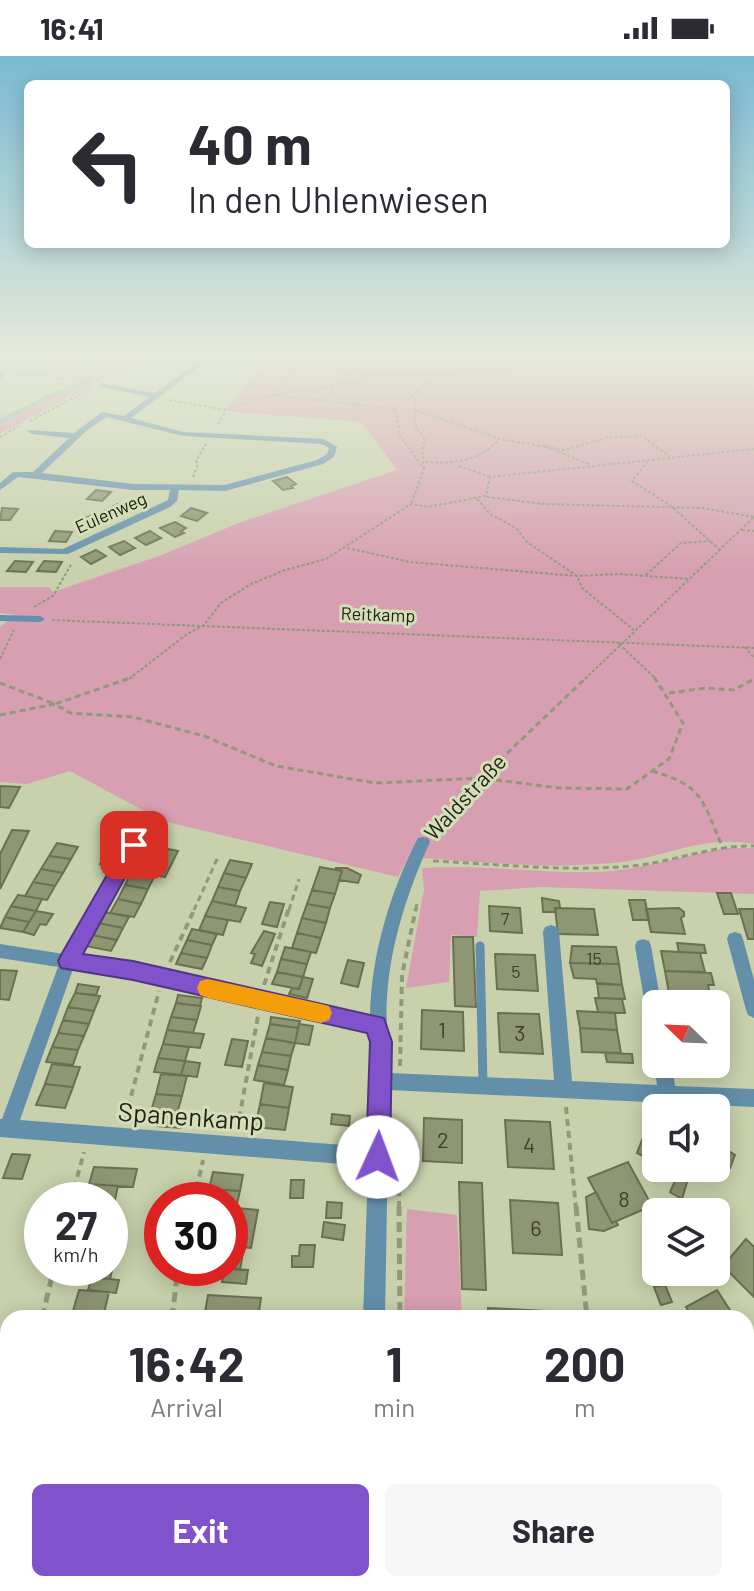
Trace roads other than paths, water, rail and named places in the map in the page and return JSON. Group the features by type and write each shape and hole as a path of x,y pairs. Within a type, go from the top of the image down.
{"street":[{"path":"35,475 84,430"},
{"path":"0,487 11,476 35,475 133,487 225,488 320,462 331,455 333,447 324,442 183,434 166,430"},
{"path":"32,432 76,436"},
{"name":"Eulenweg","path":"0,550 64,552 167,505 172,501 175,487"},
{"path":"0,618 40,619"},
{"name":"Waldstraße","path":"374,1310 381,1042 376,1025 390,927 412,862 423,842"},
{"path":"4,1128 68,961 134,845"},
{"path":"551,932 564,1091"},
{"path":"735,939 754,1010"},
{"path":"643,946 650,990"},
{"path":"0,951 133,971 376,1025"},
{"path":"380,1081 642,1094"},
{"path":"730,1097 754,1098"},
{"name":"Spanenkamp","path":"4,1128 88,1137 378,1157"}],"lane":[{"path":"480,946 483,1087"}]}
